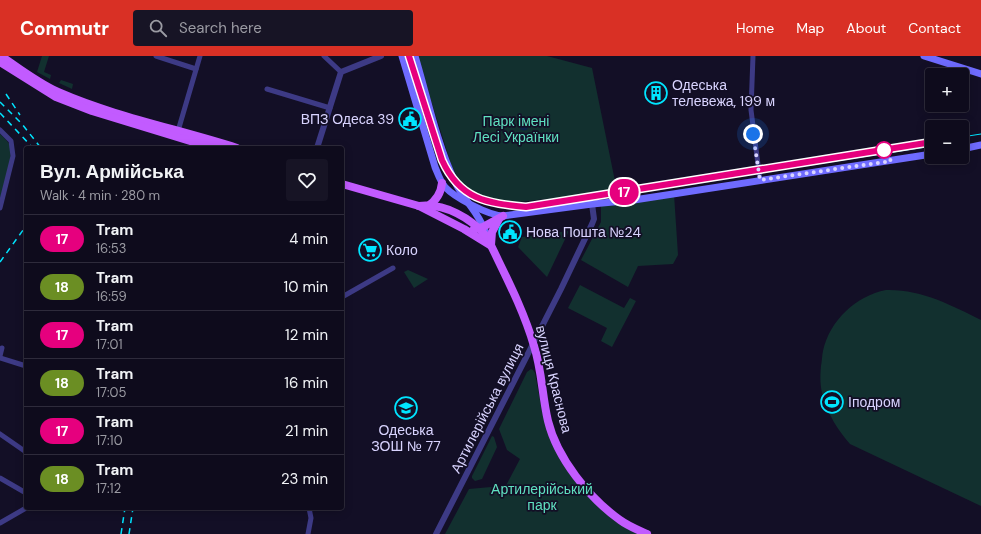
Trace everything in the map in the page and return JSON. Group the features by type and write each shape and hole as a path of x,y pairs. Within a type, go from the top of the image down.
{"main road":[{"path":"1,56 21,70 58,91 94,105 229,146"},
{"path":"402,56 442,183 448,190 468,202 488,213 502,217"},
{"path":"415,56 443,152 456,184 468,202 481,228"},
{"path":"924,56 981,74"},
{"path":"0,62 56,97 92,111 206,146"},
{"path":"969,148 981,145"},
{"path":"464,229 481,228 502,217 592,204 634,200 925,155"},
{"path":"442,183 448,182 452,175"},
{"path":"428,206 441,192 442,183"},
{"path":"344,185 419,206 464,229 491,246 492,232 502,217"},
{"name":"вулиця Краснова","path":"419,206 428,206 446,210 463,217 481,228 487,237 528,325 537,354 548,420 554,439 569,466 589,493 620,520 647,534"}],"street":[{"path":"156,56 196,68"},
{"path":"178,131 200,56"},
{"path":"324,56 340,72"},
{"path":"340,72 381,56"},
{"path":"753,56 750,110 760,180"},
{"path":"318,146 340,72"},
{"path":"267,89 330,108"},
{"path":"0,130 11,141 13,156 0,208"},
{"name":"Артилерійська вулиця","path":"436,534 592,224 594,219 592,204"},
{"path":"344,296 393,268"},
{"path":"2,348 0,357 24,365"},
{"path":"0,434 24,451"},
{"path":"0,478 24,492"},
{"path":"0,523 24,509"},
{"path":"308,534 311,522 310,510"}],"green space":[{"path":"42,56 49,56 44,72 51,75 50,79 37,72"},
{"name":"Парк імені Лесі Українки","path":"417,56 547,56 592,68 617,191 510,203 481,198 470,192 459,182 451,164"},
{"path":"61,80 73,84 72,89 59,83"},
{"path":"0,134 9,144 11,157 0,200"},
{"path":"674,194 678,255 673,264 638,266 628,287 581,260 601,222 601,205"},
{"path":"568,231 547,277 518,247 522,237"},
{"path":"408,270 428,279 414,288 404,272"},
{"path":"580,285 624,308 630,298 636,301 612,347 601,341 607,328 568,308"},
{"path":"886,290 899,290 924,295 981,320 981,506 850,444 838,428 828,410 820,381 823,351 826,340 838,320 846,311 864,298"},
{"name":"Артилерійський парк","path":"531,369 535,373 542,411 553,444 586,492 644,534 445,534 469,489 491,487 502,493 520,459 507,450 499,429 527,372"},
{"path":"492,436 494,437 497,447 482,479 475,481 472,476"}],"water":[{"path":"522,122 526,122 528,126 526,130 522,130 520,128 520,124"}],"tram line":[{"path":"407,56 439,159 447,173 455,184 465,192 475,198 498,205 527,209 925,147"},
{"name":"17","path":"409,56 446,169 454,180 474,197 495,204 526,207 925,143"},
{"path":"969,136 981,134"}],"railway":[{"path":"6,94 20,115"},
{"path":"0,102 22,124 39,146"},
{"path":"0,113 31,146"},
{"path":"0,262 24,229"},
{"path":"121,534 125,510"},
{"path":"129,534 133,510"}],"place":[{"name":"Одеська телевежа, 199 м","path":"656,93"},
{"name":"ВПЗ Одеса 39","path":"410,119"},
{"name":"Нова Пошта №24","path":"510,232"},
{"name":"Коло","path":"370,250"},
{"name":"Іподром","path":"832,402"},
{"name":"Одеська ЗОШ № 77","path":"406,408"}],"route":[{"path":"753,134 760,180 891,161 884,150"}]}
